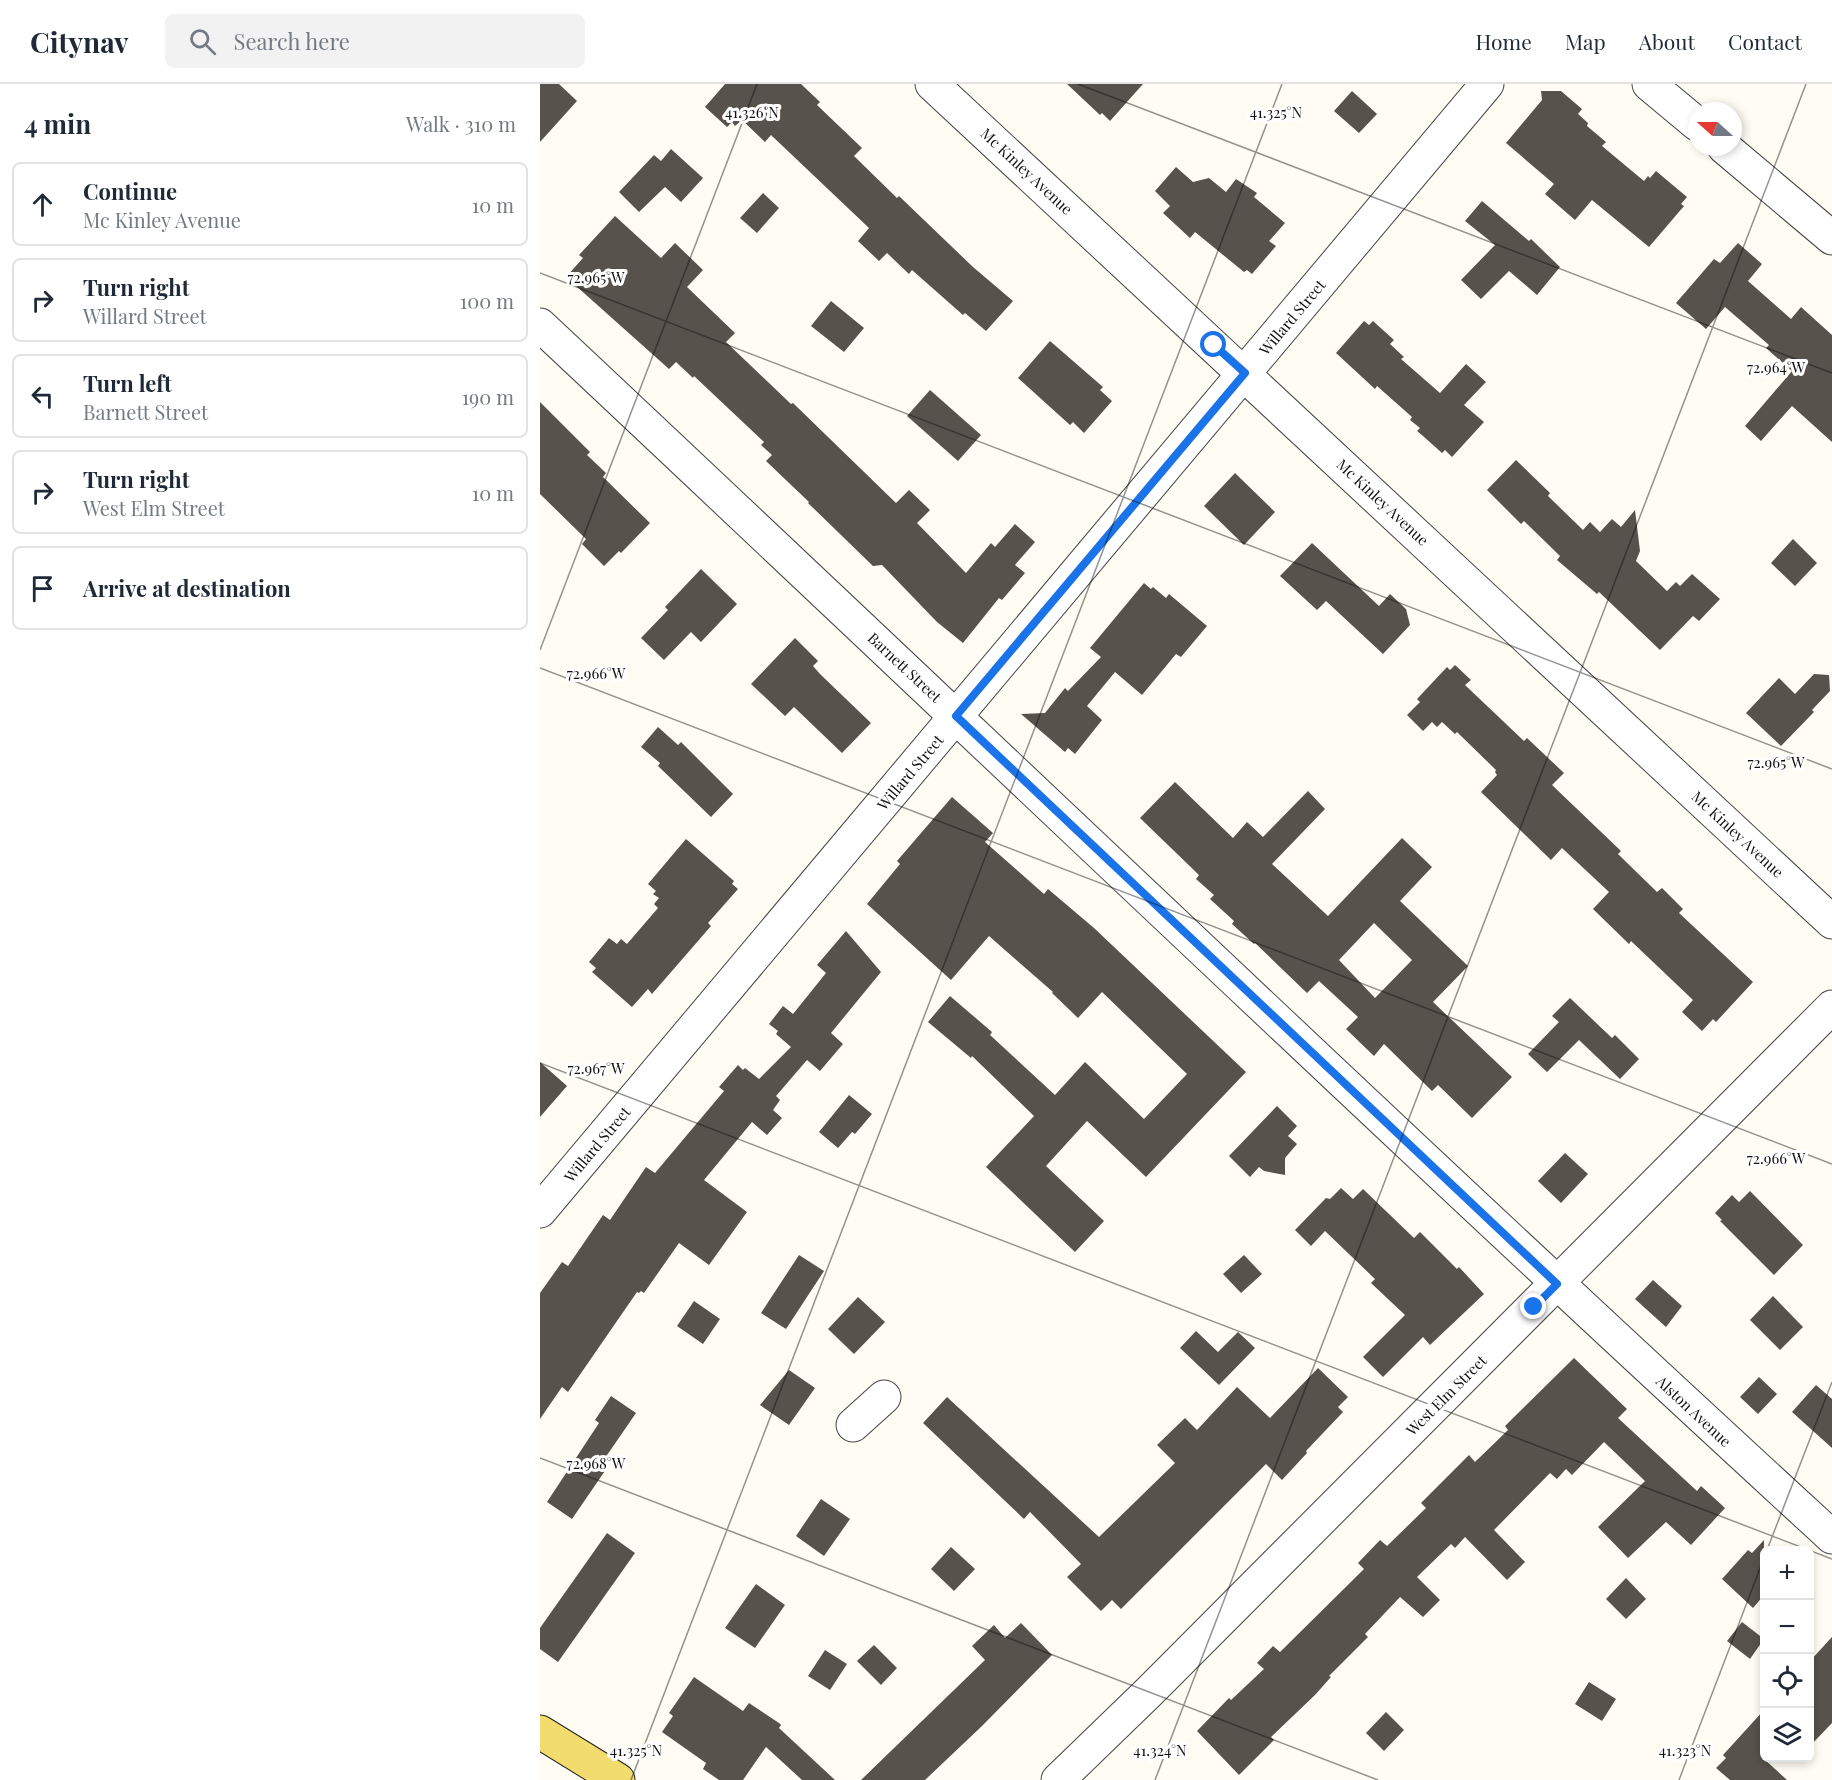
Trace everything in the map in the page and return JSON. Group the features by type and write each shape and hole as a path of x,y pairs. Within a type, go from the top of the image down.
{"main road":[{"path":"540,1732 618,1780"}],"street":[{"name":"Mc Kinley Avenue","path":"933,84 1832,922"},
{"name":"Willard Street","path":"540,1211 1488,84"},
{"path":"1649,84 1688,116"},
{"path":"1735,156 1832,238"},
{"name":"Barnett Street","path":"540,325 1557,1284"},
{"name":"West Elm Street","path":"1058,1780 1149,1692 1832,1007"},
{"name":"Alston Avenue","path":"1557,1284 1832,1537"},
{"path":"853,1425 884,1397"}],"building":[{"path":"540,84 559,84 577,101 540,142"},
{"path":"725,84 801,84 820,102 817,105 862,148 854,156 897,198 899,196 973,267 1013,301 986,331 965,313 963,315 912,270 909,274 887,253 879,261 858,241 869,228 771,135 765,142 742,120 735,126 732,122 727,127 705,107"},
{"path":"1067,84 1143,84 1110,121 1102,113 1100,115"},
{"path":"1352,91 1377,114 1359,133 1334,111"},
{"path":"1541,91 1561,91 1582,109 1578,114 1588,123 1587,126 1606,142 1602,146 1644,181 1656,171 1687,197 1681,204 1684,206 1649,247 1592,200 1575,220 1545,194 1554,184 1506,143 1542,100"},
{"path":"671,149 703,178 681,202 665,187 639,212 619,192 654,155 661,161"},
{"path":"1176,167 1193,182 1209,178 1226,192 1236,179 1257,193 1254,197 1285,223 1269,241 1276,246 1252,274 1247,270 1244,272 1195,232 1190,238 1163,213 1170,206 1155,191"},
{"path":"763,193 779,208 757,233 740,218"},
{"path":"1482,201 1529,241 1531,239 1560,267 1537,295 1509,271 1481,299 1461,280 1495,245 1465,221"},
{"path":"615,216 661,258 675,243 703,270 687,287 735,333 726,342 896,503 909,490 930,510 917,523 966,573 991,543 995,547 1015,524 1035,542 1015,565 1025,573 1002,600 999,598 963,643 937,622 882,565 873,566 808,503 766,461 772,455 761,445 764,442 694,376 693,378 676,362 669,369 566,277 583,258 579,255"},
{"path":"1738,243 1762,264 1748,281 1791,319 1801,307 1832,335 1832,442 1792,406 1761,441 1745,426 1792,371 1766,348 1769,345 1725,307 1706,329 1676,303 1714,259 1720,263"},
{"path":"831,301 864,328 844,352 811,326"},
{"path":"1364,321 1369,325 1373,321 1394,340 1390,344 1404,357 1401,359 1440,393 1466,364 1486,382 1464,405 1484,422 1452,457 1445,450 1442,453 1417,431 1420,428 1410,420 1412,417 1377,386 1375,389 1336,353"},
{"path":"1050,341 1103,387 1100,390 1112,401 1084,433 1073,422 1070,425 1018,378"},
{"path":"930,390 981,435 958,461 907,416"},
{"path":"540,402 590,452 587,455 606,473 603,477 650,523 621,553 619,551 604,566 582,544 586,539 540,494"},
{"path":"1516,460 1583,530 1590,522 1600,532 1612,519 1621,527 1635,510 1640,551 1636,561 1667,591 1676,582 1680,586 1692,574 1720,599 1699,621 1693,616 1660,650 1599,592 1597,594 1557,560 1560,556 1524,521 1521,524 1487,490"},
{"path":"1235,473 1275,512 1244,545 1204,506"},
{"path":"1793,539 1817,563 1795,586 1771,563"},
{"path":"1312,543 1379,606 1390,594 1406,609 1410,625 1383,654 1326,601 1317,610 1280,576"},
{"path":"701,569 737,604 701,642 691,632 664,660 641,638 668,610 665,607"},
{"path":"1144,583 1166,598 1169,594 1207,626 1181,657 1176,654 1142,695 1115,672 1087,706 1102,720 1075,754 1068,748 1065,752 1021,714 1045,713 1065,688 1068,691 1101,657 1090,648"},
{"path":"795,638 818,661 813,666 820,674 871,723 842,753 794,707 785,716 751,684"},
{"path":"1455,665 1471,680 1465,685 1524,741 1527,738 1564,773 1552,785 1621,851 1618,854 1657,892 1662,888 1683,909 1679,913 1753,982 1716,1022 1713,1019 1702,1031 1682,1012 1693,1000 1631,941 1629,944 1593,909 1609,892 1562,848 1551,860 1481,792 1497,775 1496,770 1457,732 1455,734 1442,722 1437,727 1432,722 1423,731 1407,715 1420,702 1417,699 1447,667 1450,670"},
{"path":"1814,674 1829,675 1830,691 1812,710 1814,712 1781,746 1746,713 1779,678 1795,694"},
{"path":"658,727 678,745 681,742 733,794 711,817 658,766 660,763 641,747"},
{"path":"1175,782 1233,838 1247,822 1263,837 1308,791 1325,809 1272,864 1328,916 1402,838 1432,867 1400,901 1468,966 1433,1002 1512,1077 1472,1118 1438,1085 1432,1091 1384,1044 1374,1056 1346,1029 1358,1017 1319,981 1307,993 1232,924 1234,921 1210,899 1214,895 1196,879 1199,875 1140,818","holes":["1374,923 1412,960 1375,998 1339,960"]},
{"path":"952,797 993,833 985,842 1044,894 1048,889 1094,928 1246,1072 1146,1177 1087,1121 1046,1166 1104,1221 1075,1252 986,1167 1034,1116 972,1056 971,1058 928,1022 950,996 992,1032 990,1035 1055,1095 1085,1062 1144,1119 1187,1074 1102,992 1078,1018 1053,992 989,936 951,980 867,904 900,864 897,861"},
{"path":"686,839 734,881 732,884 738,889 708,923 711,926 652,994 648,989 632,1007 592,972 596,968 589,962 609,938 617,944 621,939 627,944 658,908 654,904 659,898 653,894 656,891 648,884"},
{"path":"846,931 881,972 831,1033 843,1044 820,1071 807,1060 776,1096 780,1100 773,1110 782,1118 767,1135 752,1122 704,1180 747,1212 709,1265 679,1243 644,1293 637,1292 568,1392 562,1387 540,1419 540,1293 562,1262 568,1266 603,1215 610,1220 646,1167 655,1173 724,1091 719,1087 738,1065 759,1079 791,1047 776,1034 778,1031 769,1024 783,1006 793,1014 826,973 817,965"},
{"path":"1570,998 1612,1038 1615,1035 1639,1059 1620,1079 1579,1040 1547,1072 1528,1054 1559,1022 1552,1016"},
{"path":"540,1062 567,1086 540,1117"},
{"path":"849,1095 872,1114 855,1134 852,1132 838,1148 819,1132"},
{"path":"1277,1106 1297,1126 1288,1136 1297,1144 1285,1158 1285,1175 1264,1171 1259,1167 1250,1177 1229,1156"},
{"path":"1565,1153 1588,1174 1561,1203 1538,1181"},
{"path":"1341,1188 1353,1199 1363,1189 1414,1238 1420,1232 1457,1269 1459,1267 1484,1294 1430,1345 1423,1337 1383,1377 1363,1357 1405,1315 1371,1283 1375,1279 1325,1231 1311,1246 1295,1230 1326,1198 1330,1199"},
{"path":"1750,1191 1803,1245 1774,1275 1720,1221 1722,1220 1715,1213 1732,1195 1739,1202"},
{"path":"799,1255 824,1271 786,1329 761,1313"},
{"path":"1244,1255 1262,1274 1241,1293 1223,1274"},
{"path":"1653,1280 1682,1306 1666,1327 1635,1299"},
{"path":"1773,1296 1803,1327 1780,1350 1750,1320"},
{"path":"858,1297 885,1322 854,1354 828,1329"},
{"path":"694,1301 720,1319 703,1344 677,1326"},
{"path":"1196,1331 1218,1352 1238,1332 1255,1348 1219,1385 1180,1348"},
{"path":"1574,1358 1627,1409 1618,1418 1697,1491 1701,1486 1725,1508 1691,1545 1666,1522 1628,1558 1598,1527 1645,1481 1604,1442 1572,1475 1566,1469 1557,1479 1550,1473 1494,1530 1525,1562 1507,1580 1465,1537 1455,1548 1451,1544 1417,1577 1440,1600 1423,1617 1400,1597 1365,1634 1368,1637 1329,1676 1331,1677 1315,1695 1271,1737 1274,1740 1239,1775 1197,1731 1229,1698 1231,1700 1264,1669 1257,1663 1273,1646 1280,1652 1364,1569 1358,1563 1380,1540 1387,1546 1426,1508 1421,1503 1469,1455 1475,1462 1508,1430 1505,1426"},
{"path":"1318,1368 1348,1397 1338,1407 1343,1412 1282,1480 1266,1464 1121,1609 1112,1600 1101,1611 1067,1577 1081,1564 1030,1512 1024,1519 923,1423 947,1397 1099,1537 1175,1463 1157,1445 1185,1418 1197,1430 1237,1387 1270,1418"},
{"path":"789,1370 815,1388 789,1425 760,1405"},
{"path":"1759,1377 1777,1394 1758,1414 1740,1397"},
{"path":"1816,1385 1832,1399 1832,1448 1792,1412"},
{"path":"611,1396 636,1413 603,1461 609,1465 572,1519 547,1502 599,1423 595,1420"},
{"path":"821,1499 850,1519 824,1556 796,1536"},
{"path":"607,1533 635,1553 558,1662 540,1649 540,1628"},
{"path":"1764,1540 1764,1546 1760,1546 1760,1600 1753,1608 1722,1579 1748,1550 1752,1553"},
{"path":"951,1547 975,1569 954,1591 931,1569"},
{"path":"1626,1578 1646,1599 1626,1619 1606,1599"},
{"path":"756,1584 785,1605 755,1648 725,1628"},
{"path":"1742,1622 1760,1636 1760,1645 1750,1659 1727,1641"},
{"path":"1021,1623 1052,1655 982,1726 925,1780 861,1780 985,1660 972,1646 994,1625 1005,1638"},
{"path":"1832,1637 1832,1723 1814,1742 1814,1708 1814,1657"},
{"path":"874,1645 897,1668 881,1685 857,1661"},
{"path":"825,1650 847,1664 830,1690 808,1676"},
{"path":"694,1677 743,1711 749,1703 779,1723 781,1725 779,1728 835,1780 802,1780 766,1747 743,1780 719,1780 703,1769 706,1763 662,1732 673,1716 669,1713"},
{"path":"1589,1682 1616,1699 1602,1721 1575,1704"},
{"path":"1386,1712 1404,1730 1384,1751 1366,1733"},
{"path":"1760,1714 1760,1762 1767,1762 1787,1780 1730,1780 1716,1768 1726,1758 1723,1755"}],"route":[{"path":"1214,345 1245,373 956,716 1557,1284 1534,1307"}]}
